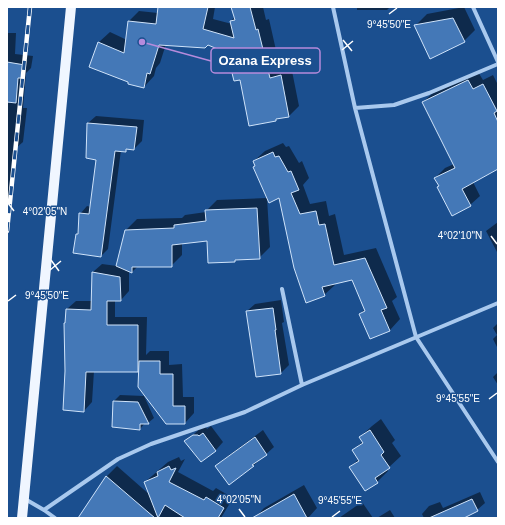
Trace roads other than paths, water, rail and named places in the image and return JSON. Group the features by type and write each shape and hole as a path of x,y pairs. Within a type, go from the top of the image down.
{"main road":[{"path":"22,518 71,7"}],"street":[{"path":"333,7 355,108 416,337 498,462"},
{"path":"355,108 394,105 429,93 498,63 473,7"},
{"path":"282,289 302,386"},
{"path":"44,510 118,459 151,444 245,412 302,386 498,303"},
{"path":"24,498 55,518"}],"railway":[{"path":"7,231 30,7"}],"place":[{"name":"Ozana Express","path":"142,42"}]}
